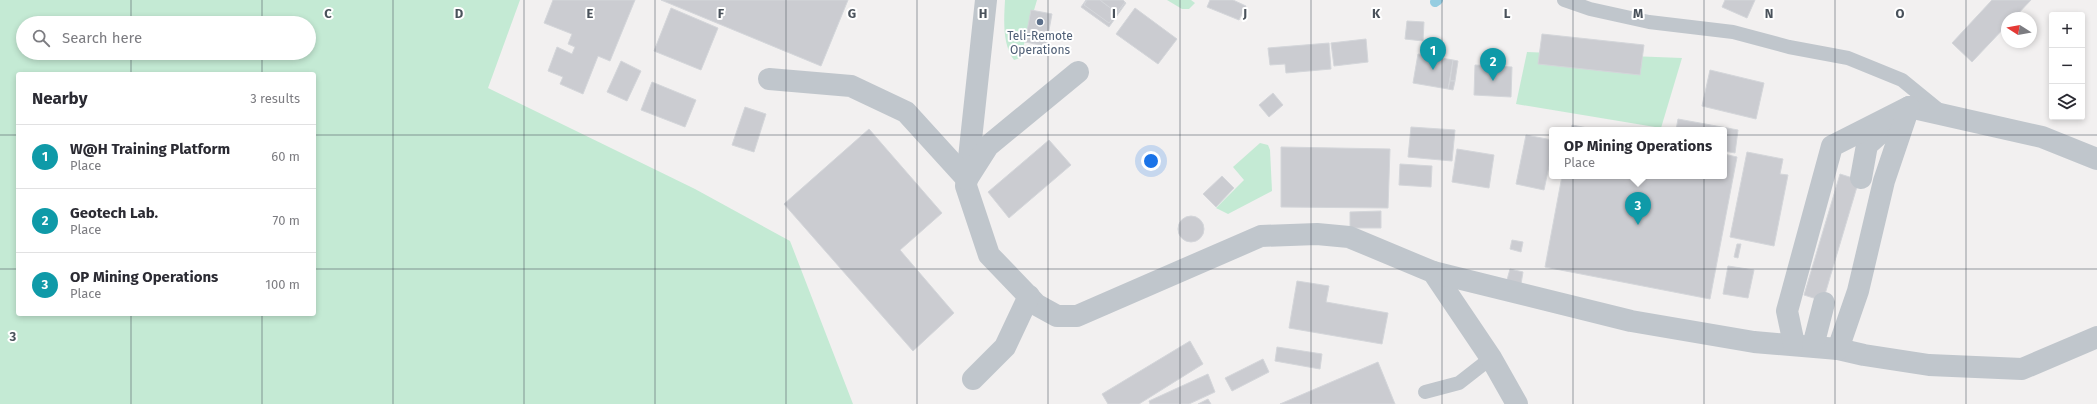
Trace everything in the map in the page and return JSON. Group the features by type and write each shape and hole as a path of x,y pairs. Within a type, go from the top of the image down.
{"street":[{"path":"986,0 966,186 989,255 1028,296 1037,304 1057,316 1077,316 1261,236 1317,234 1349,237 1433,272 1631,321 1754,342 1838,349 1864,355 1929,365 2022,369 2097,337"},
{"path":"967,179 988,146 1078,72"},
{"path":"769,79 851,86 906,112 967,179"},
{"path":"1861,178 1867,145 1909,107"},
{"path":"1838,349 1858,291 1884,181 1909,107"},
{"path":"1803,345 1787,311 1832,146 1909,107 2042,137 2097,159"},
{"path":"1433,272 1492,358 1517,404"},
{"path":"973,379 1005,346 1028,296"},
{"path":"1803,345 1824,303"}],"lane":[{"path":"1564,0 1590,9 1641,20 1734,32 1789,47 1848,58 1902,80 1945,116"},
{"path":"1425,392 1458,383 1492,358"}],"green space":[{"path":"0,0 520,0 488,88 695,189 790,241 853,404 0,404"},
{"path":"1005,0 1037,0 1020,58 1014,60 1007,47 1004,23"},
{"path":"1167,0 1191,0 1195,3 1189,9 1182,9"},
{"path":"1527,52 1682,58 1661,127 1516,104"},
{"path":"1260,143 1268,145 1270,150 1272,191 1228,214 1216,208 1244,180 1233,167"}],"building":[{"path":"553,0 635,0 610,61 598,56 583,94 560,84 563,77 548,71 557,47 572,54 575,47 568,44 572,34 544,23"},
{"path":"661,0 848,0 821,66"},
{"path":"1086,0 1122,0 1126,3 1109,27 1081,7"},
{"path":"1087,0 1100,0 1117,13 1109,23 1084,5"},
{"path":"1100,0 1123,0 1125,2 1117,13"},
{"path":"1210,0 1233,0 1246,6 1239,20 1207,7"},
{"path":"1725,0 1755,0 1747,18 1722,7"},
{"path":"1992,0 2031,0 2020,12 2001,12 2001,31 1972,62 1952,43"},
{"path":"671,8 718,28 701,70 654,51"},
{"path":"1135,8 1177,39 1158,64 1116,34"},
{"name":"Teli-Remote Operations","path":"1031,10 1052,14 1046,46 1025,42"},
{"path":"1407,21 1424,22 1423,41 1405,39"},
{"path":"1542,34 1644,45 1640,75 1538,64"},
{"path":"1366,39 1368,62 1334,66 1331,43"},
{"path":"1329,43 1331,69 1286,73 1285,64 1270,65 1268,48"},
{"path":"1418,54 1453,60 1448,89 1413,83"},
{"path":"1453,60 1458,61 1455,81 1450,81"},
{"path":"621,61 641,71 627,101 607,92"},
{"path":"1475,65 1512,67 1511,97 1474,95"},
{"path":"1710,70 1764,83 1756,119 1702,106"},
{"path":"1450,81 1455,81 1453,90 1448,89"},
{"path":"652,82 696,100 685,127 641,110"},
{"path":"1273,93 1283,105 1269,117 1259,105"},
{"path":"745,107 766,114 754,152 732,145"},
{"path":"1678,119 1722,127 1677,127"},
{"path":"1572,125 1582,127 1572,127"},
{"path":"1411,127 1455,130 1452,161 1408,157"},
{"path":"1727,128 1738,130 1735,153 1727,152"},
{"path":"869,129 942,213 900,250 954,313 913,351 784,204"},
{"path":"1526,135 1549,139 1549,166 1544,190 1516,184"},
{"path":"1049,140 1071,165 1009,218 988,192"},
{"path":"1281,147 1390,149 1388,208 1281,207"},
{"path":"1457,149 1494,155 1489,188 1452,182"},
{"path":"1747,152 1783,159 1780,174 1788,175 1774,246 1730,237"},
{"path":"1727,155 1737,157 1710,299 1545,267 1561,179 1727,179"},
{"path":"1400,164 1432,166 1431,187 1399,185"},
{"path":"1840,174 1859,180 1823,301 1804,295"},
{"path":"1222,176 1234,188 1216,207 1203,194"},
{"path":"1381,211 1381,228 1350,228 1350,212"},
{"path":"1191,216 1200,220 1204,229 1200,238 1191,242 1182,238 1178,229 1182,220"},
{"path":"1512,240 1523,242 1521,252 1510,249"},
{"path":"1737,244 1741,244 1738,258 1734,257"},
{"path":"1728,266 1754,270 1748,298 1723,294"},
{"path":"1510,269 1523,272 1521,284 1507,280"},
{"path":"1297,281 1329,286 1326,302 1388,313 1382,344 1289,328"},
{"path":"1190,341 1203,364 1139,404 1108,404 1102,394"},
{"path":"1277,347 1322,354 1320,369 1275,361"},
{"path":"1263,359 1269,372 1232,391 1225,378"},
{"path":"1378,362 1395,404 1280,404"},
{"path":"1208,374 1215,392 1189,404 1150,404 1149,401"},
{"path":"1208,399 1211,404 1198,404"}],"place":[{"name":"Teli-Remote Operations","path":"1040,22"},
{"name":"W@H Training Platform","path":"1433,70"},
{"name":"Geotech Lab.","path":"1493,81"},
{"name":"OP Mining Operations","path":"1638,225"}]}
